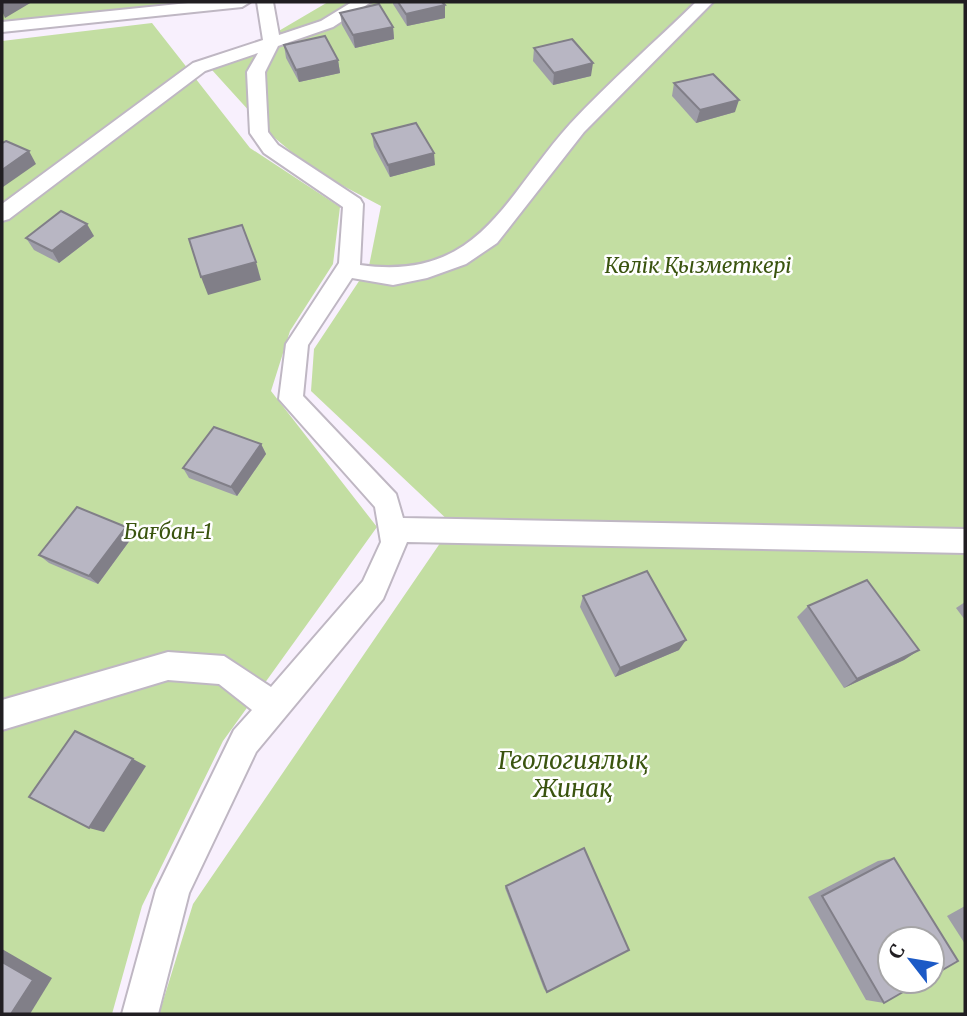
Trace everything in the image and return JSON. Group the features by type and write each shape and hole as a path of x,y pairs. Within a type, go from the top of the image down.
{"street":[{"path":"2,27 242,2"},
{"path":"140,1014 173,890 245,741 373,590 394,542 387,502 291,399 297,344 350,264 353,204 271,149 259,134 256,72 272,42 265,2"},
{"path":"2,214 199,67 327,24 363,2"},
{"path":"346,270 393,277 459,259 490,238 577,128 705,2"},
{"path":"392,530 965,541"},
{"path":"2,715 168,666 225,670 274,707"}],"green space":[{"path":"2,2 189,2 2,22"},
{"name":"Көлік Қызметкері","path":"328,2 965,2 965,537 452,524 311,391 314,349 369,266 381,206 313,170 270,134 212,70"},
{"name":"Бағбан-1","path":"152,23 250,148 340,207 333,264 290,331 271,391 377,527 223,741 142,906 112,1014 2,1014 2,41"},
{"name":"Геологиялық Жинақ","path":"447,533 965,547 965,1014 159,1014 193,904"}],"building":[{"path":"398,2 442,2 445,5 406,14"},
{"path":"379,4 393,27 353,35 340,13"},
{"path":"325,36 338,60 296,70 284,45"},
{"path":"572,39 593,63 554,73 534,48"},
{"path":"713,74 739,100 700,110 674,83"},
{"path":"416,123 434,153 388,165 372,134"},
{"path":"6,141 29,151 2,170 2,143"},
{"path":"61,211 87,224 52,251 26,238"},
{"path":"242,225 256,262 201,277 189,239"},
{"path":"214,427 261,444 231,487 183,468"},
{"path":"77,507 126,527 89,576 39,555"},
{"path":"647,571 686,640 620,668 583,596"},
{"path":"867,580 919,650 857,679 808,606"},
{"path":"75,731 133,759 89,828 29,797"},
{"path":"584,848 629,950 547,992 506,886"},
{"path":"894,858 936,925 876,925 876,989 822,896"},
{"path":"946,942 958,961 946,968"},
{"path":"2,962 33,980 11,1014 2,1014"},
{"path":"879,995 898,995 884,1003"}]}
